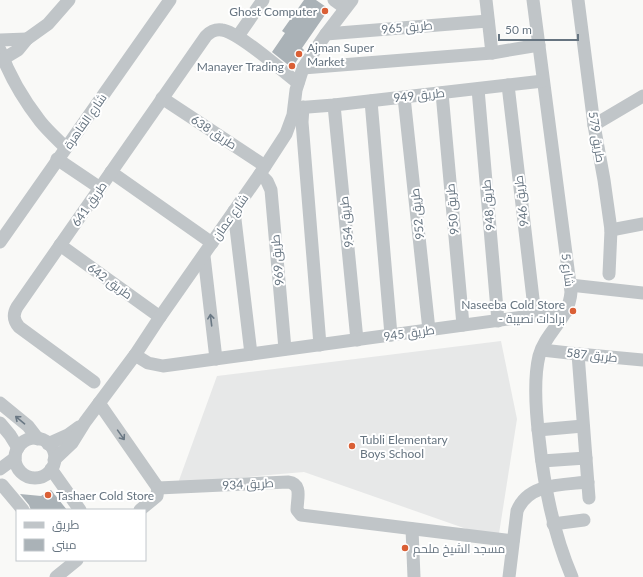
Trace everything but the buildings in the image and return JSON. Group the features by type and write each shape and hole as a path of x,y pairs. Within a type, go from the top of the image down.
{"street":[{"name":"شارع القاهرة","path":"0,242 170,0"},
{"path":"263,0 238,36 298,83"},
{"path":"334,0 348,4"},
{"path":"486,0 492,53"},
{"name":"شارع 5","path":"534,0 570,285 570,298 567,311 539,356 536,402 545,487 559,543 572,577"},
{"name":"طريق 579","path":"578,0 594,125 611,230 609,274"},
{"path":"65,2 48,24 27,39 18,50 1,52 17,87 25,100 40,122 66,148"},
{"name":"شارع عمان","path":"53,464 72,443 85,422 135,355 286,134 291,121 299,108 298,83 303,68 348,4"},
{"name":"طريق 965","path":"326,34 488,21"},
{"name":"طريق 641","path":"94,382 19,327 15,323 14,317 17,307 206,36 210,33 221,30 238,36"},
{"path":"0,40 27,39"},
{"path":"303,68 492,53 539,45"},
{"name":"طريق 949","path":"299,108 544,81"},
{"name":"طريق 946","path":"508,85 535,316"},
{"name":"طريق 948","path":"478,89 498,321"},
{"name":"طريق 950","path":"442,93 463,326"},
{"path":"594,125 643,96"},
{"name":"طريق 952","path":"404,97 429,330"},
{"name":"طريق 638","path":"162,98 262,170"},
{"path":"371,101 391,335"},
{"name":"طريق 954","path":"334,105 357,340"},
{"path":"299,108 302,122 320,345"},
{"path":"57,159 100,188"},
{"name":"طريق 969","path":"262,170 271,190 286,349"},
{"path":"111,172 212,243"},
{"path":"234,211 251,354"},
{"path":"611,230 643,224"},
{"name":"طريق 642","path":"60,245 160,318"},
{"path":"204,256 216,359"},
{"path":"570,285 643,293"},
{"name":"طريق 945","path":"135,355 148,363 164,366 567,311"},
{"name":"طريق 587","path":"542,350 643,360"},
{"path":"578,354 589,498"},
{"path":"0,403 28,426 54,454 53,464 43,477 31,478 21,473 18,469 16,453 10,435 0,423"},
{"path":"99,403 158,488 157,496 141,509"},
{"name":"شارع عمان","path":"43,441 68,435 85,422"},
{"path":"538,430 583,426"},
{"path":"0,470 26,441 43,441"},
{"path":"542,461 586,458"},
{"path":"53,464 79,509"},
{"path":"21,473 1,486 23,509"},
{"name":"طريق 934","path":"158,488 288,482 294,484 298,490 297,510 301,516 514,541"},
{"path":"509,577 517,511 525,497 545,487 588,482"},
{"path":"554,524 584,520"},
{"path":"412,529 414,577"},
{"path":"56,577 71,562"}],"shaded area":[{"name":"Tubli Elementary Boys School","path":"501,341 517,419 498,540 304,472 178,483 217,376"}],"place":[{"name":"Ghost Computer","path":"325,11"},
{"name":"Ajman Super Market","path":"299,54"},
{"name":"Manayer Trading","path":"292,66"},
{"name":"Naseeba Cold Store - برادات نصيبة","path":"573,311"},
{"name":"Tubli Elementary Boys School","path":"352,446"},
{"name":"Tashaer Cold Store","path":"48,495"},
{"name":"مسجد الشيخ ملحم","path":"405,548"}]}
